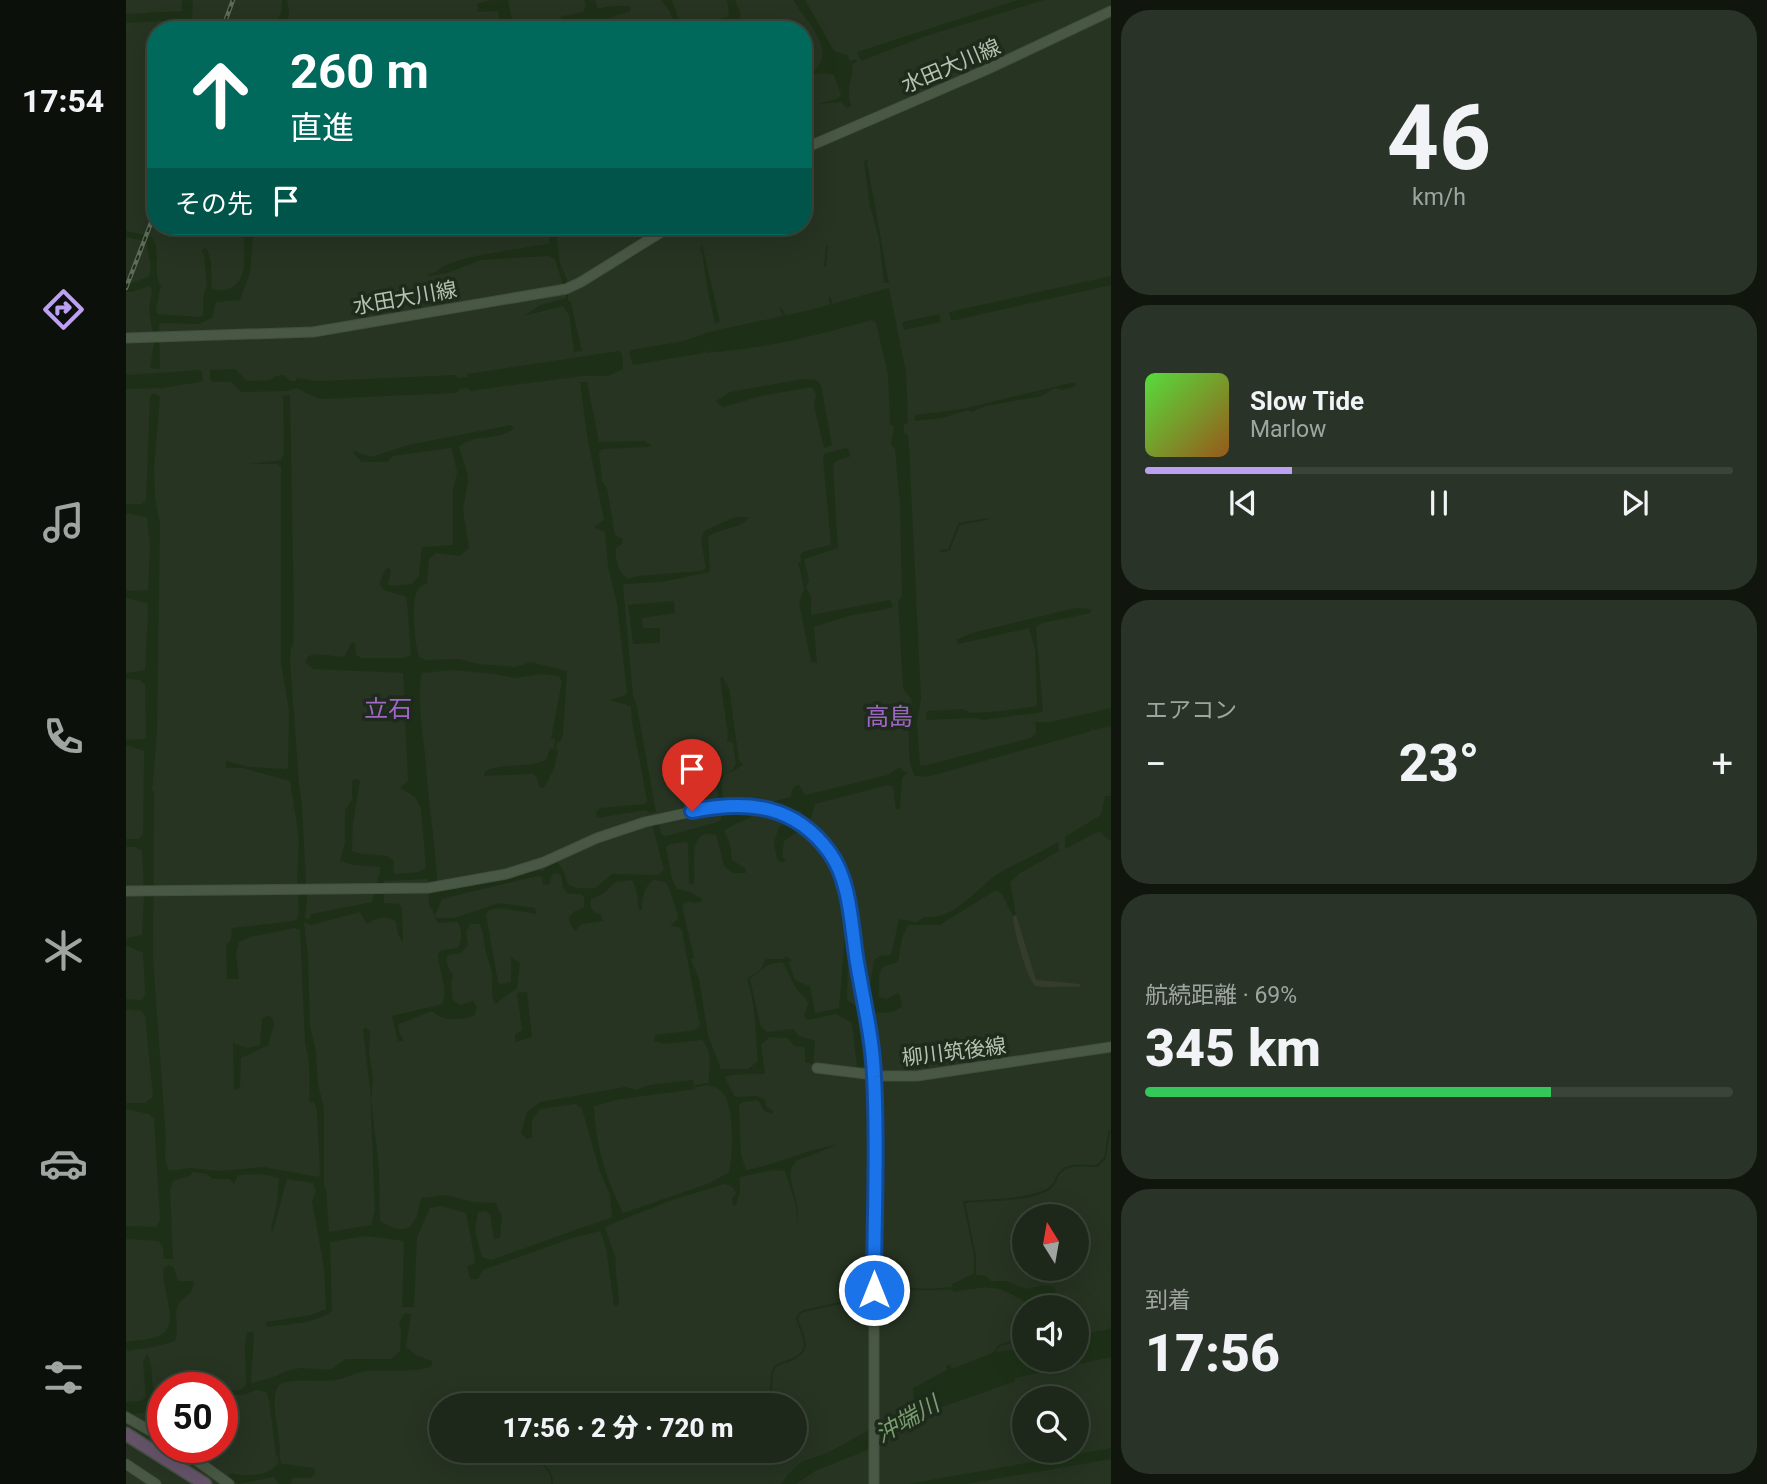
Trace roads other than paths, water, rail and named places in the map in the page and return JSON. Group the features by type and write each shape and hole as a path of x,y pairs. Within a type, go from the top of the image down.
{"highway":[{"path":"126,1435 202,1484"}],"main road":[{"name":"水田大川線","path":"812,145 996,65 1111,11"},
{"name":"水田大川線","path":"126,338 313,332 566,289 582,282 657,235"},
{"path":"126,891 428,888 506,874 544,862 597,838 658,819 734,805 768,808 807,827 830,853 841,875 852,926 874,1075 817,1068"},
{"name":"柳川筑後線","path":"874,1484 874,1075 901,1077 935,1074 1111,1047"},
{"path":"126,1417 147,1429"},
{"path":"200,1463 229,1484"},
{"path":"126,1464 156,1484"}],"water":[{"path":"182,0 193,0 192,18 189,20 126,23 126,14 182,11"},
{"path":"282,0 287,0 287,21 272,21 281,12"},
{"path":"490,0 508,0 512,21 500,21 498,11 478,12 477,4"},
{"path":"584,0 595,0 598,9 629,6 631,11 599,21 570,21 559,17 583,12 586,5"},
{"path":"661,0 672,0 680,21 673,21"},
{"path":"727,0 735,0 741,15 737,21 716,21 729,16"},
{"path":"793,0 805,0 834,51 847,55 850,61 856,59 857,62 852,64 849,88 851,106 847,108 841,102 817,104 837,99 841,95 834,75 812,75 822,60 822,51 812,21 808,21"},
{"path":"1018,0 1044,0 923,37 861,61 857,52"},
{"path":"869,160 867,162 889,283 884,283 879,239 870,206 864,161"},
{"path":"126,231 151,236 154,242 161,286 157,314 203,315 203,297 207,286 204,255 201,250 206,248 210,258 212,288 217,290 231,288 239,281 244,261 244,235 253,235 250,273 240,300 216,302 212,318 199,324 159,323 160,369 150,368 154,342 149,310 152,289 149,286 132,292 126,291 126,285 148,277 151,268 147,245 140,240 126,237"},
{"path":"549,235 556,235 566,285 563,285 555,259 548,256 480,260 448,273 433,275 440,268 468,258 550,243"},
{"path":"700,235 720,322 715,324 700,252"},
{"path":"1111,276 1111,285 951,321 949,312"},
{"path":"889,288 906,372 908,422 904,425 904,433 908,435 909,445 921,698 917,723 920,765 1031,738 1036,733 1035,722 1051,722 1111,708 1111,726 1091,729 927,777 915,776 909,752 912,705 903,688 898,602 902,596 900,506 895,449 891,445 894,426 890,425 888,375 876,323 871,320 769,345 706,353 705,350 703,353 633,365 629,352 810,310"},
{"path":"566,298 571,303 582,351 574,352 569,315 563,306 524,316 540,305"},
{"path":"939,314 941,322 904,330 902,322"},
{"path":"619,351 622,354 623,369 608,376 506,384 470,391 468,388 459,389 457,393 319,399 296,388 288,391 241,392 231,382 210,380 210,370 235,369 247,381 270,380 284,375 290,381 296,381 296,378 318,381 456,375 458,378 467,377 467,374"},
{"path":"200,370 203,380 200,382 162,388 126,389 126,375"},
{"path":"803,379 816,380 821,385 832,445 824,448 814,406 816,395 812,387 761,396 724,407 716,401 730,392"},
{"path":"580,382 587,382 599,442 644,441 651,445 603,449 599,452 602,482 607,488 615,535 623,539 622,544 616,548 617,561 628,579 636,576 701,571 706,568 701,540 704,531 735,517 749,517 741,524 708,537 710,572 661,582 623,584 633,696 656,812 649,813 646,810 597,818 596,812 600,808 645,804 647,800 631,706 609,700 627,693 617,604 608,567 605,532 594,527 604,520 587,435"},
{"path":"1075,382 1076,386 1063,390 1054,388 1042,396 986,406 942,418 915,421 915,415 962,409"},
{"path":"154,393 160,397 154,468 160,525 157,734 152,789 153,958 166,1138 165,1160 169,1171 190,1168 220,1171 263,1167 318,1177 320,1174 317,1110 314,1102 310,1103 305,1044 300,930 294,928 250,937 239,942 236,954 239,979 227,979 226,945 231,940 232,928 293,921 299,913 299,839 290,781 242,768 226,768 226,761 250,767 288,767 289,710 281,664 281,467 277,464 250,464 281,460 284,453 283,396 290,395 294,612 290,659 302,806 307,901 305,918 309,920 311,914 372,902 381,867 340,861 345,841 345,810 352,800 352,781 355,779 360,780 352,851 387,856 394,861 393,872 396,874 419,872 426,868 421,809 415,797 400,788 408,781 403,673 313,669 305,662 308,656 317,654 344,657 352,642 355,644 356,655 361,658 404,658 411,655 406,597 384,590 379,584 389,567 391,571 388,584 412,584 419,576 422,547 453,545 453,490 457,472 450,448 393,456 387,462 362,462 353,453 354,451 371,457 408,445 511,425 514,429 507,433 472,440 459,447 468,481 463,510 469,548 460,556 436,553 429,559 427,583 419,589 414,604 416,643 419,657 426,660 458,659 515,667 531,662 567,671 563,735 560,742 551,738 562,681 559,676 543,674 514,678 453,670 422,673 420,707 438,891 489,883 531,870 543,871 547,865 556,862 569,885 574,887 595,888 612,874 658,875 664,870 652,824 659,823 661,834 666,836 715,823 721,820 721,815 749,813 751,817 724,831 730,844 732,860 746,869 746,873 733,873 724,866 716,835 706,834 696,843 693,885 689,884 688,844 669,844 666,848 672,879 677,889 691,892 702,899 701,902 691,901 682,905 694,958 691,959 699,979 708,1035 721,1069 748,1069 758,1061 754,1009 747,979 760,970 766,959 784,959 785,956 792,960 789,963 795,979 810,986 815,1013 839,1008 845,936 848,954 847,1000 856,1006 864,1065 857,1067 852,1023 836,1014 807,1020 804,1016 808,1003 806,999 795,987 783,963 778,962 765,967 750,979 761,1027 767,1032 793,1029 799,1036 814,1040 813,1064 805,1062 803,1047 794,1046 788,1038 770,1037 761,1045 765,1074 725,1077 735,1097 756,1096 764,1099 767,1107 773,1111 773,1114 764,1111 758,1100 739,1105 741,1154 746,1170 837,1145 796,1161 793,1166 790,1175 797,1205 797,1223 796,1205 785,1171 773,1170 740,1177 740,1192 736,1205 733,1206 732,1198 736,1194 735,1190 725,1184 672,1200 609,1225 605,1228 616,1259 619,1297 618,1306 614,1306 606,1248 600,1231 572,1238 483,1270 478,1279 470,1279 467,1266 474,1264 475,1260 466,1213 441,1206 430,1208 417,1237 414,1307 402,1307 404,1241 366,1236 330,1242 332,1310 320,1318 302,1323 267,1327 266,1322 311,1315 326,1309 324,1268 312,1201 316,1191 313,1183 287,1179 273,1231 279,1178 261,1174 238,1175 234,1184 229,1179 213,1179 207,1174 192,1172 191,1175 173,1181 170,1189 173,1259 164,1259 159,1241 126,1239 126,1226 156,1227 160,1220 154,1118 149,1114 126,1109 126,1103 145,1103 153,1097 145,1015 141,1011 126,1009 126,999 142,1000 145,994 143,953 126,945 127,938 142,935 142,851 136,847 126,847 126,839 139,839 143,834 144,751 126,745 126,740 146,737 145,685 140,680 126,679 126,673 145,670 148,609 147,603 126,598 126,591 148,590 150,545 147,517 126,513 126,504 142,504 146,500 150,396","holes":["553,873 561,875 563,888 568,894 580,894 584,897 584,907 569,917 575,931 582,924 603,921 601,914 595,913 591,908 591,899 604,893 616,882 632,880 639,910 642,910 647,886 653,880 666,882 678,916 670,926 679,927 682,931 700,1026 695,1030 655,1035 654,1041 664,1044 702,1040 706,1045 710,1062 708,1085 723,1093 729,1108 732,1144 728,1173 710,1183 623,1213 602,1161 594,1106 616,1100 695,1089 693,1080 649,1085 636,1090 625,1087 540,1102 527,1112 521,1133 527,1139 532,1137 532,1120 540,1109 576,1104 582,1109 600,1172 610,1195 612,1217 491,1260 482,1257 475,1230 478,1212 486,1211 490,1215 494,1239 500,1238 502,1216 496,1203 472,1202 447,1195 421,1198 417,1216 410,1227 394,1228 380,1221 379,1168 371,1100 373,1078 369,1053 370,1031 366,1028 363,1029 370,1090 375,1211 371,1225 329,1232 324,1188 324,1108 310,1026 304,922 311,925 360,912 367,924 381,918 396,922 398,935 403,942 402,908 399,904 384,903 384,881 428,879 429,907 439,923 457,922 461,939 457,948 442,950 438,954 444,985 442,1004 392,1016 398,1041 404,1041 399,1032 399,1024 432,1011 447,1018 474,1016 477,1007 473,1001 460,1005 453,1001 453,975 447,960 448,955 461,953 468,945 466,932 470,924 479,924 482,929 495,1004 517,988 520,963 511,957 511,982 498,982 486,915 489,910 501,908 536,914 535,908 499,903 454,918 437,918 435,916 442,899 537,876 543,877 542,884 549,885"]},
{"path":"846,448 851,456 836,461 833,466 838,548 804,559 809,580 806,587 811,597 811,615 889,600 892,602 892,608 848,616 814,627 817,663 811,662 799,603 804,589 798,562 801,563 799,557 804,551 831,545 823,459 824,454"},
{"path":"674,601 675,613 642,618 643,628 660,628 660,643 633,644 630,619 633,618 630,618 628,605"},
{"path":"1075,608 1091,609 1091,613 1042,623 1036,627 1043,712 983,720 926,720 927,711 963,709 971,713 1037,706 1035,650 1029,628 958,644 956,640 972,633"},
{"path":"722,676 729,688 739,760 743,765 732,772 727,772 736,764 733,743 727,741 720,679"},
{"path":"550,748 558,751 554,769 544,788 539,787 534,774 484,776 485,771 500,767 541,762 547,758"},
{"path":"900,767 908,772 902,778 900,809 896,810 893,787 888,785 815,804 811,818 805,822 801,811 788,811 777,806 774,801 791,797 796,785 799,785 805,795 888,775"},
{"path":"725,773 721,783 724,802 719,802 715,777"},
{"path":"1105,796 1111,796 1111,840 1100,831 1065,849 1065,837 1101,815"},
{"path":"786,825 799,831 784,841 782,857 786,860 782,863 777,859 774,843 779,826"},
{"path":"1058,842 1059,851 1020,873 1010,882 1016,915 1013,916 1001,893 996,890 940,925 908,925 902,938 898,962 883,967 879,974 879,997 886,999 898,993 901,1006 894,1011 869,1013 867,1004 874,960 880,956 891,955 899,919 917,922 924,917 945,914 999,873"},
{"path":"527,992 532,1037 515,1042 515,1035 522,1030 517,993"},
{"path":"268,1015 273,1019 274,1025 268,1045 241,1058 240,1088 234,1090 233,1043 247,1048 260,1045 262,1019"},
{"path":"169,1265 174,1268 178,1281 194,1281 192,1290 178,1305 175,1341 126,1351 126,1342 159,1336 166,1331 170,1315 163,1276 164,1268"},
{"path":"973,1274 986,1276 990,1281 1006,1281 1026,1289 1045,1285 1055,1287 1056,1290 1055,1293 1036,1295 1013,1295 988,1288 953,1292 952,1284"},
{"path":"405,1313 411,1314 406,1347 416,1355 432,1361 432,1366 410,1370 367,1371 335,1380 280,1384 275,1400 280,1450 279,1458 276,1456 266,1392 256,1390 238,1395 238,1390 246,1386 247,1332 254,1334 253,1383 301,1368 330,1370 346,1359 391,1359 400,1351 399,1323"},
{"name":"沖端川","path":"1111,1329 1111,1357 1089,1362 1089,1333"},
{"name":"沖端川","path":"1012,1349 1012,1372 1042,1372 1015,1378 1015,1382 939,1408 900,1427 865,1451 815,1471 796,1484 781,1484 801,1463 807,1463 807,1460 827,1453 908,1409 914,1402 913,1388 947,1370 946,1366 950,1365 952,1369 995,1352"},
{"path":"147,1354 152,1372 147,1372 147,1412 131,1414 126,1408 126,1402 140,1401 146,1397 143,1362"},
{"path":"1111,1448 1111,1459 1089,1463 1089,1452"},
{"path":"278,1463 314,1468 315,1473 311,1478 293,1478 290,1484 279,1484 274,1477 238,1484 228,1473 262,1474"},
{"path":"1026,1463 1088,1463 966,1484 908,1484"}],"waterway":[{"path":"825,266 827,246"},
{"path":"429,275 433,274"},
{"path":"567,292 567,300"},
{"path":"830,298 831,304"},
{"path":"781,309 784,315"},
{"path":"941,551 949,550 959,524 987,519"},
{"path":"555,749 556,740"},
{"path":"696,1086 708,1084"},
{"path":"975,1276 975,1256 964,1202 1018,1198 1047,1190 1064,1169 1097,1166 1105,1158 1111,1132"},
{"path":"876,1294 896,1290 953,1288"},
{"path":"771,1393 774,1369 798,1356 805,1347 797,1319 799,1314 871,1296"},
{"path":"991,1358 1000,1345 1012,1342"},
{"path":"279,1458 280,1463"},
{"path":"542,1463 548,1470 552,1484"}],"railway":[{"path":"225,21 233,0"},
{"path":"126,288 147,233"}],"district":[{"name":"立石","path":"388,709"},
{"name":"高島","path":"889,717"}]}
